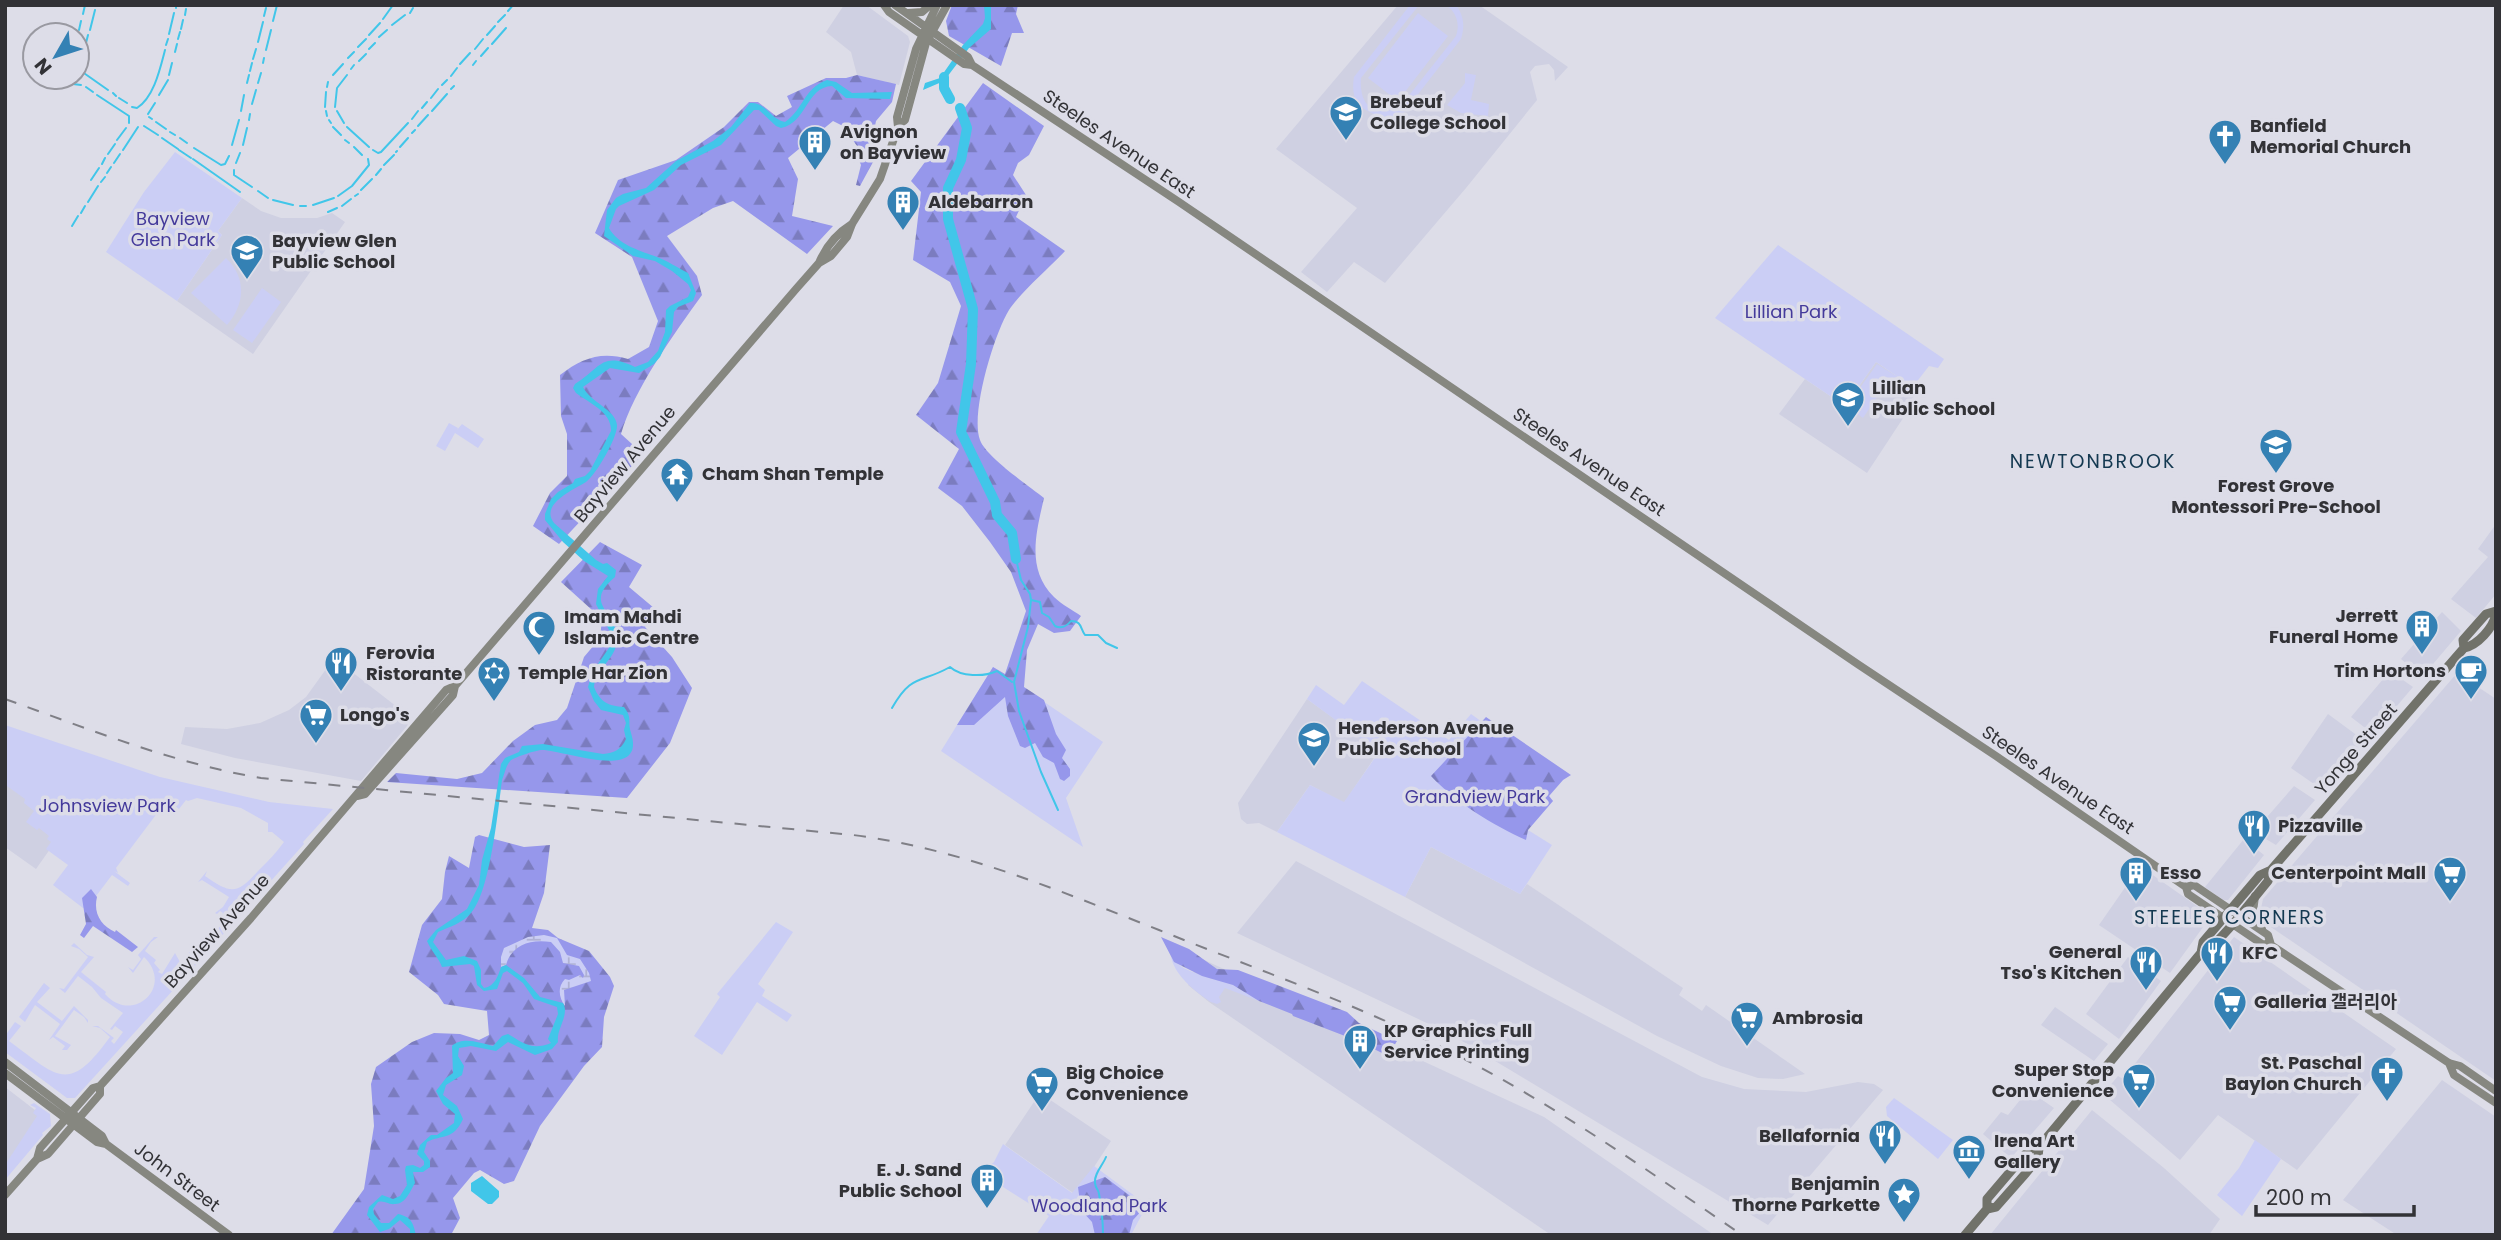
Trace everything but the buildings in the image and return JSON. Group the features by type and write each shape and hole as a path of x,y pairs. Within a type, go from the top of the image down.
{"main road":[{"name":"Steeles Avenue East","path":"884,5 903,22 927,33"},
{"name":"Steeles Avenue East","path":"895,5 943,45 1173,198 2186,887 2194,885 2232,917"},
{"path":"906,12 917,14 930,5"},
{"name":"Bayview Avenue","path":"898,127 905,120 927,33 937,5"},
{"name":"Bayview Avenue","path":"37,1159 40,1148 93,1088 100,1086 357,796 365,794 453,695 455,686 819,263 830,257 839,247 880,179 898,127 897,117 916,49 947,5"},
{"path":"920,66 929,54 943,45 940,17"},
{"path":"903,22 911,31 916,49"},
{"name":"Yonge Street","path":"2232,917 2268,881 2271,870 2465,648 2473,646 2494,623 2496,612"},
{"name":"Yonge Street","path":"1965,1235 1987,1209 1996,1208 2026,1173 2038,1158 2039,1147 2201,953 2212,947 2260,874 2271,870"},
{"path":"2255,896 2253,912 2263,932"},
{"path":"2232,917 2268,935 2270,944"},
{"path":"2232,917 2262,944 2270,944 2449,1063 2460,1066 2496,1091 2493,1101 2454,1075 2449,1063"},
{"name":"John Street","path":"5,1062 76,1122 102,1136 106,1144 229,1235"},
{"name":"John Street","path":"5,1073 69,1116"},
{"name":"Bayview Avenue","path":"5,1195 37,1159 48,1154 76,1122 100,1094 100,1086"}],"shaded area":[{"path":"844,5 866,5 908,36 910,42 899,85 857,75 851,52 826,32"},
{"path":"984,5 991,5 991,29 969,48 944,81 923,90 925,83 940,78 963,45 983,24"},
{"name":"Brebeuf College School","path":"1398,5 1479,5 1568,67 1555,81 1554,70 1549,64 1535,66 1530,72 1537,100 1385,283 1354,262 1327,292 1301,272 1357,208 1276,149"},
{"path":"827,80 836,82 852,93 892,92 890,99 846,98 832,86 823,88 811,98 802,113 790,125 781,128 759,110 754,110 721,145 681,165 654,190 616,209 609,228 613,234 630,247 688,273 696,293 693,301 678,307 674,312 672,332 654,364 639,373 610,368 583,387 616,420 616,431 595,472 586,482 560,498 551,510 554,523 596,560 607,563 616,570 615,577 601,594 601,601 616,629 616,646 598,674 594,687 605,702 624,707 627,711 633,748 627,757 616,760 584,758 542,750 517,757 508,764 502,780 488,870 478,903 464,919 438,932 433,942 446,960 464,956 477,961 484,988 493,983 501,967 506,965 524,978 540,997 563,1003 565,1012 558,1042 552,1049 535,1055 508,1042 496,1051 471,1046 459,1048 458,1056 464,1066 462,1075 446,1085 443,1095 457,1106 463,1119 451,1134 427,1142 424,1152 430,1161 430,1167 423,1172 413,1172 415,1183 405,1199 395,1204 378,1202 373,1209 381,1223 389,1223 398,1214 406,1217 412,1223 416,1235 410,1235 410,1229 400,1220 380,1232 367,1215 369,1207 382,1195 393,1199 400,1196 407,1185 406,1166 420,1168 424,1165 424,1161 417,1154 420,1145 431,1135 437,1135 454,1123 455,1114 443,1104 436,1091 453,1073 452,1046 466,1041 493,1046 502,1036 508,1034 533,1046 551,1043 548,1039 558,1014 557,1007 534,999 523,983 507,971 503,973 497,989 484,991 477,985 474,966 470,964 442,967 427,941 436,930 467,909 479,885 501,764 505,758 519,752 522,746 543,744 603,754 617,750 626,739 623,715 601,710 588,687 593,671 611,645 610,632 596,604 598,589 608,576 584,561 563,542 545,520 545,514 551,499 558,492 590,471 611,431 608,418 576,393 573,388 575,384 608,361 624,362 635,367 648,362 658,351 665,332 666,310 688,297 691,290 688,284 672,271 655,261 633,256 604,236 607,210 616,198 646,188 676,161 713,141 731,127 750,103 760,105 775,118 785,122 813,89"},
{"name":"Bayview Glen Public School","path":"242,198 261,211 281,218 317,218 332,213 345,222 253,354 177,301 222,235 218,231"},
{"name":"Lillian Public School","path":"1876,362 1912,387 1915,400 1867,473 1779,414 1805,379 1845,406"},
{"path":"2496,524 2496,594 2476,618 2451,599 2488,557 2478,549"},
{"path":"2442,612 2461,631 2422,677 2401,659"},
{"path":"334,658 410,717 407,726 361,781 235,758 181,744 185,727 227,729 260,723 289,710 306,697"},
{"path":"2390,671 2413,687 2373,734 2351,717"},
{"path":"2457,673 2496,699 2496,1081 2268,925 2260,913 2263,899"},
{"name":"Henderson Avenue Public School","path":"1307,699 1379,751 1344,803 1310,785 1277,832 1259,823 1247,824 1241,819 1238,803"},
{"path":"2328,714 2366,742 2324,791 2291,768"},
{"path":"5,782 67,825 36,869 5,847"},
{"path":"2294,786 2315,800 2276,845 2254,832"},
{"path":"2244,839 2264,855 2228,900 2223,900 2205,887"},
{"path":"1431,847 1520,894 1527,884 1683,988 1679,995 1702,1011 1706,1005 1805,1074 1783,1079 1758,1078 1721,1066 1657,1036 1405,897"},
{"path":"1296,861 1702,1077 1744,1089 1806,1092 1858,1082 1874,1084 1883,1090 1768,1225 1452,1035 1237,933"},
{"path":"2140,866 2211,916 2170,973 2099,925"},
{"path":"2234,937 2396,1049 2297,1170 2218,1115 2180,1160 2103,1094 2118,1076 2123,1079"},
{"path":"2128,957 2161,981 2119,1039 2086,1014"},
{"path":"1200,958 1544,1117 1714,1235 1551,1235 1209,1002 1188,985"},
{"path":"2055,1007 2108,1044 2094,1061 2041,1025"},
{"path":"2442,1080 2496,1117 2496,1235 2397,1235 2343,1200"},
{"path":"5,1087 44,1117 5,1172"},
{"path":"2028,1090 2054,1108 2011,1158 1983,1134 2001,1112 2008,1115"},
{"path":"1040,1093 1111,1141 1073,1193 1005,1145"},
{"path":"2092,1110 2164,1168 2220,1219 2209,1235 1990,1235"},
{"path":"482,1176 499,1191 499,1197 492,1204 488,1204 471,1191 471,1183"}],"green space":[{"path":"952,5 1018,5 1016,14 1024,33 1012,33 1001,66 949,36 946,21"},
{"path":"1410,5 1419,5 1361,78 1365,102 1375,110 1399,108 1456,36 1457,19 1446,5 1456,5 1461,13 1463,30 1461,39 1394,125 1359,105 1353,89 1354,77"},
{"path":"1418,13 1448,36 1398,101 1368,78"},
{"path":"1465,73 1476,75 1471,100 1489,104 1488,116 1461,113 1447,105 1465,83"},
{"path":"857,75 896,84 892,102 876,121 869,156 873,162 860,186 856,185 861,165 856,153 857,146 843,126 833,121 788,158 798,179 792,216 833,226 807,254 733,201 713,208 667,236 697,276 702,295 656,362 627,417 621,434 643,454 559,544 533,526 550,493 567,476 567,434 561,416 560,375 584,360 600,356 628,359 649,347 658,321 632,257 595,233 618,180 676,160 724,127 749,102 758,102 776,116 792,107 787,96 826,78"},
{"path":"983,83 1044,126 1029,155 1018,163 1013,175 1026,195 1016,217 1065,251 1020,296 1003,321 985,374 978,412 980,440 990,455 1044,498 1036,537 1036,563 1045,586 1054,597 1081,616 1070,631 1054,633 1038,624 1027,650 1024,687 1044,700 1056,734 1066,750 1062,758 1070,769 1070,776 1064,781 1060,779 1054,763 1043,757 1035,743 1025,748 1020,746 1008,716 1005,697 974,725 957,725 993,667 1005,674 1026,611 1011,572 990,542 962,506 938,488 959,449 916,415 938,383 961,306 950,282 913,260 921,192 911,181"},
{"name":"Bayview Glen Park","path":"175,152 242,198 218,231 222,235 177,301 106,252 144,192"},
{"name":"Lillian Park","path":"1778,245 1944,359 1938,368 1929,366 1905,397 1885,385 1863,418 1847,406 1877,364 1901,379 1876,362 1845,406 1715,318"},
{"path":"226,258 238,274 241,291 237,308 227,325 191,293"},
{"path":"262,288 281,302 252,343 233,330"},
{"path":"449,423 458,428 457,430 462,424 484,439 478,448 455,433 445,451 436,446"},
{"path":"600,542 642,565 629,587 654,608 645,627 672,657 692,688 670,743 627,798 387,782 396,773 457,779 482,773 513,741 535,725 557,720 567,708 584,657 600,638 602,619 561,582"},
{"path":"993,667 1103,742 1066,798 1083,847 941,751"},
{"name":"Grandview Park","path":"1362,681 1449,740 1471,714 1563,780 1549,796 1553,801 1528,830 1552,845 1520,894 1431,847 1405,897 1277,832 1310,785 1344,802 1379,752 1307,699 1316,685 1344,705"},
{"path":"1486,717 1571,775 1549,796 1553,801 1528,830 1526,840 1475,812 1431,776"},
{"name":"Johnsview Park","path":"5,725 160,777 269,802 333,809 193,968 186,962 185,956 192,950 196,953 223,923 220,920 223,913 215,913 229,897 202,880 198,882 207,871 205,876 222,887 240,887 284,842 272,832 268,832 268,823 241,808 197,798 186,800 179,809 167,800 116,868 118,873 114,871 130,883 128,886 112,875 87,908 83,908 53,885 68,865 46,849 51,842 47,839 49,836 26,822 34,811 24,803 25,799 5,787"},
{"path":"479,835 524,847 550,845 544,893 532,928 548,930 558,938 589,951 610,977 614,986 604,1017 602,1047 584,1066 540,1126 514,1181 504,1184 480,1170 474,1173 453,1198 460,1218 451,1235 331,1235 364,1189 374,1126 371,1084 376,1067 412,1042 434,1033 460,1034 479,1040 489,1035 487,1011 444,1004 438,995 409,972 422,925 442,899 449,856 469,868 475,837"},
{"path":"91,889 97,897 99,918 106,926 115,932 116,930 138,947 132,952 93,926 84,938 80,935 86,924 82,898"},
{"path":"776,922 793,932 758,984 765,990 762,996 792,1015 787,1022 757,1002 722,1055 694,1036 720,997 717,994"},
{"path":"544,935 557,938 567,955 580,959 589,973 591,981 564,990 565,1006 560,993 562,982 580,975 583,978 584,975 579,966 563,963 560,952 551,942 523,944 513,952 506,965 501,967 504,948 528,937"},
{"path":"154,937 158,937 145,951 156,960 154,963 160,970 158,972 162,974 175,953 186,973 185,977 75,1098 67,1098 5,1052 5,1036 15,1022 21,1026 9,1041 51,1071 62,1074 73,1073 83,1067 110,1037 100,1028 92,1026 98,1026 114,1038 111,1041 114,1044 123,1032 115,1026 110,1029 123,1013 101,998 78,976 65,993 59,988 64,989 88,957 71,946 74,943 87,955 94,957 81,972 116,1003 127,1006 137,1004 152,990 155,980 152,968 144,957 133,973 128,967 133,970 141,959 138,955"},
{"path":"1161,937 1189,949 1217,969 1238,970 1347,1012 1359,1023 1397,1041 1388,1056 1259,1001 1233,985 1202,976 1174,962"},
{"path":"1171,957 1184,968 1234,985 1259,1001 1225,988 1219,997 1221,1002 1211,1002 1181,977"},
{"path":"44,983 50,988 37,1002 62,1021 74,1006 88,1020 88,1023 74,1010 55,1036 71,1045 67,1050 62,1050 65,1046 53,1037 49,1040 60,1024 35,1005 25,1022 19,1017"},
{"path":"1894,1098 1953,1140 1938,1159 1887,1116 1886,1107"},
{"path":"34,1103 50,1114 51,1126 42,1133 5,1180 5,1165 37,1116 33,1113 36,1108 30,1105"},
{"path":"2255,1140 2281,1159 2242,1216 2217,1195 2239,1168"},
{"name":"Woodland Park","path":"1003,1144 1072,1193 1094,1166 1147,1205 1131,1235 1036,1235 1049,1216 981,1173 994,1162"},
{"path":"1105,1177 1145,1207 1133,1220 1129,1235 1095,1235 1092,1222 1081,1210 1078,1187"}],"waterway":[{"path":"83,14 85,5"},
{"path":"273,21 277,5"},
{"path":"383,19 393,5"},
{"path":"508,11 513,5"},
{"path":"264,16 266,8"},
{"path":"410,13 413,8"},
{"path":"185,15 186,9"},
{"path":"91,26 95,10"},
{"path":"169,34 174,13"},
{"path":"392,25 405,15"},
{"path":"498,22 505,15"},
{"path":"181,29 183,20"},
{"path":"258,42 263,22"},
{"path":"369,35 380,23"},
{"path":"487,35 495,26"},
{"path":"492,44 506,28"},
{"path":"266,50 271,30"},
{"path":"379,37 387,30"},
{"path":"178,39 180,32"},
{"path":"166,45 168,39"},
{"path":"358,47 366,39"},
{"path":"475,49 483,39"},
{"path":"369,49 375,43"},
{"path":"175,52 177,44"},
{"path":"481,56 488,48"},
{"path":"253,59 256,49"},
{"path":"132,107 137,108 148,97 165,50"},
{"path":"348,58 354,52"},
{"path":"460,64 470,53"},
{"path":"359,61 366,54"},
{"path":"263,63 264,58"},
{"path":"473,65 476,61"},
{"path":"169,75 172,63"},
{"path":"250,71 252,63"},
{"path":"333,75 343,64"},
{"path":"351,69 354,65"},
{"path":"451,76 457,68"},
{"path":"258,83 261,73"},
{"path":"247,83 249,75"},
{"path":"335,107 337,88 347,75"},
{"path":"944,77 944,88 950,99"},
{"path":"91,78 108,90"},
{"path":"159,95 168,80"},
{"path":"442,85 447,80"},
{"path":"327,87 328,82"},
{"path":"451,89 454,86"},
{"path":"431,98 438,89"},
{"path":"252,104 256,90"},
{"path":"325,107 326,92"},
{"path":"113,93 116,96"},
{"path":"432,111 447,94"},
{"path":"97,95 129,116 129,123"},
{"path":"241,111 244,95"},
{"path":"119,98 127,103"},
{"path":"422,108 427,102"},
{"path":"148,114 155,103"},
{"path":"960,108 967,128 961,160 948,188 948,219 973,309 971,364 961,432 995,502 997,515 1012,533 1016,559"},
{"path":"326,111 327,116"},
{"path":"337,111 344,123"},
{"path":"412,119 418,111"},
{"path":"249,120 250,114"},
{"path":"418,126 428,115"},
{"path":"232,145 239,120"},
{"path":"156,122 166,129"},
{"path":"373,150 381,152 408,123"},
{"path":"144,126 158,135"},
{"path":"123,150 138,127"},
{"path":"333,127 341,135"},
{"path":"347,127 369,147"},
{"path":"117,140 126,128"},
{"path":"243,145 247,128"},
{"path":"412,133 415,130"},
{"path":"170,132 175,135"},
{"path":"162,138 178,149"},
{"path":"180,138 187,143"},
{"path":"400,147 408,138"},
{"path":"345,140 349,143"},
{"path":"108,154 115,144"},
{"path":"354,147 362,155"},
{"path":"194,148 221,165 225,164 229,156"},
{"path":"179,150 191,158"},
{"path":"236,163 240,153"},
{"path":"114,163 120,154"},
{"path":"384,165 394,155"},
{"path":"102,164 105,158"},
{"path":"193,159 240,192"},
{"path":"338,196 352,186 369,165 368,159"},
{"path":"107,173 111,167"},
{"path":"91,180 99,168"},
{"path":"376,175 381,169"},
{"path":"234,170 234,175 252,187"},
{"path":"101,182 105,177"},
{"path":"361,190 372,179"},
{"path":"88,202 98,186"},
{"path":"258,191 268,198"},
{"path":"313,205 334,198"},
{"path":"342,206 351,199"},
{"path":"273,200 293,205"},
{"path":"81,213 85,206"},
{"path":"300,206 306,206"},
{"path":"328,212 337,208"},
{"path":"72,226 78,216"},
{"path":"1016,559 1021,580 1031,600 1040,602 1042,613 1049,617 1055,626 1077,622 1085,635 1098,635 1117,648"},
{"path":"1031,600 1028,627 1014,682 1019,711 1058,810"},
{"path":"892,708 911,684 950,667 960,673 973,675 997,671 1012,682"},
{"path":"1103,1235 1099,1192 1095,1179 1106,1157"}],"railway":[{"path":"5,699 195,764 261,778 853,835 893,841 971,861 1046,886 1277,976 1432,1043 1505,1081 1574,1123 1742,1235"}],"place":[{"name":"Brebeuf College School","path":"1346,142"},
{"name":"Banfield Memorial Church","path":"2225,166"},
{"name":"Avignon on Bayview","path":"815,172"},
{"name":"Aldebarron","path":"903,232"},
{"name":"Bayview Glen Public School","path":"247,281"},
{"name":"Lillian Public School","path":"1848,428"},
{"name":"Forest Grove Montessori Pre-School","path":"2276,475"},
{"name":"Cham Shan Temple","path":"677,504"},
{"name":"Jerrett Funeral Home","path":"2422,656"},
{"name":"Imam Mahdi Islamic Centre","path":"539,657"},
{"name":"Ferovia Ristorante","path":"341,693"},
{"name":"Tim Hortons","path":"2471,701"},
{"name":"Temple Har Zion","path":"494,703"},
{"name":"Longo's","path":"316,745"},
{"name":"Henderson Avenue Public School","path":"1314,768"},
{"name":"Pizzaville","path":"2254,856"},
{"name":"Esso","path":"2136,903"},
{"name":"Centerpoint Mall","path":"2450,903"},
{"name":"KFC","path":"2217,983"},
{"name":"General Tso's Kitchen","path":"2146,992"},
{"name":"Galleria 갤러리아","path":"2230,1032"},
{"name":"Ambrosia","path":"1747,1048"},
{"name":"KP Graphics Full Service Printing","path":"1360,1071"},
{"name":"St. Paschal Baylon Church","path":"2387,1103"},
{"name":"Super Stop Convenience","path":"2139,1110"},
{"name":"Big Choice Convenience","path":"1042,1113"},
{"name":"Bellafornia","path":"1885,1166"},
{"name":"Irena Art Gallery","path":"1969,1181"},
{"name":"E. J. Sand Public School","path":"987,1210"},
{"name":"Benjamin Thorne Parkette","path":"1904,1224"}],"district":[{"name":"NEWTONBROOK","path":"2093,461"},
{"name":"STEELES CORNERS","path":"2230,917"}]}
